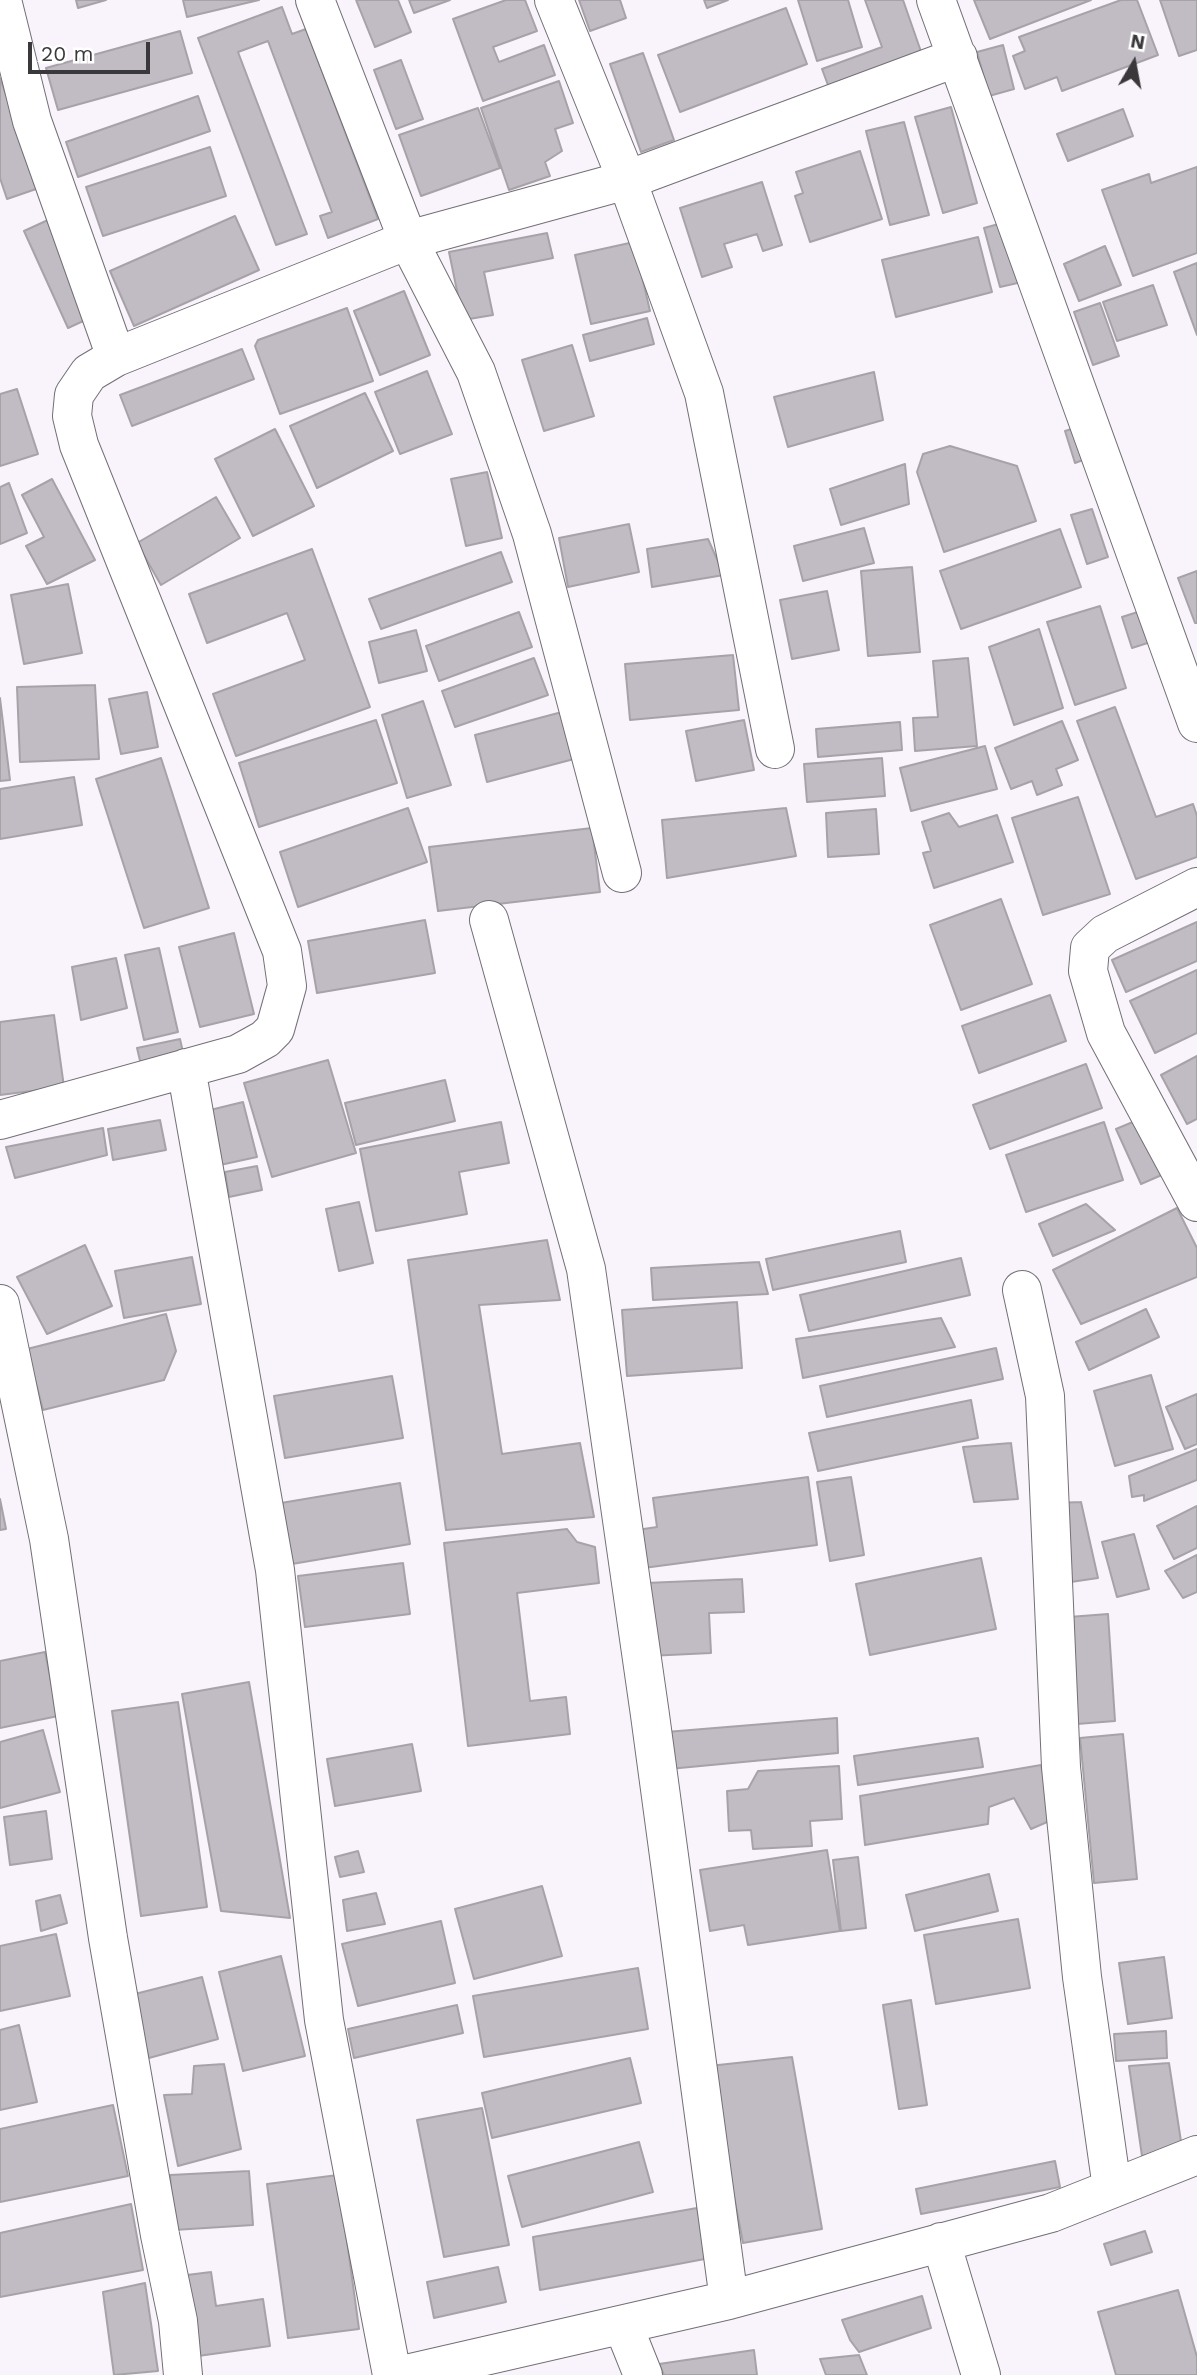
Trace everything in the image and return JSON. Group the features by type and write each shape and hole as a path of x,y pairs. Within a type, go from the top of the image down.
{"street":[{"path":"2,0 32,121 116,357"},
{"path":"315,0 408,240 476,372 532,534 622,873"},
{"path":"554,0 627,180 704,393 775,749"},
{"path":"936,0 1197,723"},
{"path":"0,1120 238,1054 265,1039 275,1029 286,986 282,951 79,445 72,416 74,395 89,373 116,357 408,240 627,180 958,57"},
{"path":"1197,887 1105,934 1090,948 1088,971 1106,1032 1197,1202"},
{"path":"488,920 586,1269 650,1715 729,2300"},
{"path":"186,1068 275,1570 324,2020 391,2375"},
{"path":"1022,1290 1045,1396 1061,1767 1082,1978 1112,2188"},
{"path":"0,1304 49,1539 108,1938 160,2235 178,2321 183,2375"},
{"path":"402,2375 729,2300 1051,2213 1197,2155"},
{"path":"941,2242 981,2375"},
{"path":"623,2325 643,2375"}],"building":[{"path":"76,0 106,0 78,8"},
{"path":"183,0 259,0 187,17"},
{"path":"356,0 398,0 411,32 375,47"},
{"path":"409,0 450,0 414,13"},
{"path":"506,0 525,0 537,31 493,47 499,62 544,45 555,75 483,101 453,19"},
{"path":"579,0 620,0 626,18 590,31"},
{"path":"704,0 728,0 707,8"},
{"path":"798,0 848,0 862,47 817,61"},
{"path":"865,0 903,0 925,63 832,96 822,69 882,47"},
{"path":"974,0 1091,0 990,39"},
{"path":"1121,0 1137,0 1158,55 1062,91 1057,77 1025,89 1013,56 1025,51 1019,37"},
{"path":"1160,0 1197,0 1197,50 1179,56"},
{"path":"282,7 292,34 306,29 378,219 328,238 320,216 332,212 268,41 238,52 307,234 276,245 198,38"},
{"path":"786,8 807,64 680,112 658,55"},
{"path":"180,31 192,73 58,110 46,68"},
{"path":"1003,45 1014,89 989,96 977,52"},
{"path":"643,53 674,140 641,152 610,64"},
{"path":"401,60 423,119 396,129 374,70"},
{"path":"0,78 39,188 7,199 0,178"},
{"path":"559,81 573,123 555,129 562,151 545,162 550,176 509,190 481,108"},
{"path":"198,96 210,131 78,177 66,142"},
{"path":"951,107 977,203 943,213 915,117"},
{"path":"478,108 500,168 421,196 399,135"},
{"path":"1123,109 1133,136 1068,161 1057,134"},
{"path":"904,122 929,215 890,225 866,131"},
{"path":"210,147 226,196 103,236 86,187"},
{"path":"860,151 882,219 810,242 795,196 803,193 796,172"},
{"path":"1197,167 1197,253 1133,276 1102,190 1149,174 1151,183"},
{"path":"762,182 782,245 763,251 757,234 724,244 732,267 702,277 680,208"},
{"path":"235,216 259,270 134,326 110,271"},
{"path":"48,220 92,317 68,328 24,231"},
{"path":"1006,222 1022,282 1000,287 984,228"},
{"path":"547,233 553,258 484,272 493,315 463,320 449,252"},
{"path":"978,237 992,292 896,317 882,260"},
{"path":"634,242 650,311 591,324 575,255"},
{"path":"1105,246 1121,285 1079,301 1064,264"},
{"path":"1197,263 1197,335 1174,272"},
{"path":"1153,285 1167,325 1117,341 1103,302"},
{"path":"404,291 430,355 380,375 354,311"},
{"path":"1100,303 1119,356 1093,365 1074,312"},
{"path":"347,308 373,381 280,414 255,346 258,340"},
{"path":"647,318 654,344 590,361 583,335"},
{"path":"572,345 594,416 544,431 522,360"},
{"path":"242,349 254,379 132,426 120,395"},
{"path":"427,371 452,434 400,454 375,392"},
{"path":"874,372 883,420 788,447 774,397"},
{"path":"17,389 38,454 0,466 0,394"},
{"path":"365,393 393,451 317,488 290,426"},
{"path":"1081,426 1091,457 1075,463 1065,431"},
{"path":"275,429 314,506 253,536 215,459"},
{"path":"950,446 1017,466 1036,521 944,552 917,472 923,454"},
{"path":"905,464 909,504 841,525 830,489"},
{"path":"487,472 502,538 466,546 451,479"},
{"path":"52,479 95,560 47,584 26,546 44,537 22,495"},
{"path":"9,483 27,533 0,544 0,487"},
{"path":"216,497 240,538 161,585 137,543"},
{"path":"1092,509 1108,557 1087,564 1071,515"},
{"path":"629,524 639,572 568,587 559,538"},
{"path":"864,528 874,563 803,581 794,546"},
{"path":"1060,529 1081,587 961,629 940,571"},
{"path":"708,539 724,575 652,587 647,549"},
{"path":"312,549 370,707 236,756 213,694 305,660 287,613 207,643 189,594"},
{"path":"501,552 512,582 381,629 369,599"},
{"path":"912,567 920,652 868,656 861,571"},
{"path":"1197,571 1197,623 1195,623 1178,578"},
{"path":"68,584 82,653 24,664 11,595"},
{"path":"827,591 839,650 792,659 780,600"},
{"path":"1100,606 1126,688 1075,705 1047,622"},
{"path":"1147,609 1157,640 1132,648 1122,617"},
{"path":"519,612 532,647 439,681 426,646"},
{"path":"1039,629 1063,708 1014,725 989,647"},
{"path":"416,630 427,671 379,683 369,642"},
{"path":"733,655 739,710 630,720 625,664"},
{"path":"534,658 548,695 455,727 442,691"},
{"path":"968,658 977,746 915,751 913,718 938,717 933,661"},
{"path":"95,685 99,759 20,762 17,687"},
{"path":"147,692 158,747 121,754 109,699"},
{"path":"0,698 10,780 0,781"},
{"path":"423,701 451,785 407,798 382,715"},
{"path":"1115,707 1156,817 1193,804 1197,816 1197,857 1136,879 1077,721"},
{"path":"562,712 574,759 487,782 475,735"},
{"path":"376,720 397,783 259,827 239,763"},
{"path":"744,720 754,770 696,781 686,731"},
{"path":"1062,721 1078,760 1056,769 1062,785 1037,795 1032,781 1011,789 995,748"},
{"path":"900,722 902,750 818,757 816,729"},
{"path":"985,746 997,789 911,811 900,768"},
{"path":"161,758 209,908 144,928 96,779"},
{"path":"882,758 885,796 807,802 804,764"},
{"path":"74,777 82,825 0,839 0,789"},
{"path":"1078,797 1110,894 1043,915 1012,818"},
{"path":"408,808 427,862 298,907 280,852"},
{"path":"786,808 796,856 667,878 662,820"},
{"path":"876,809 879,854 828,857 826,813"},
{"path":"949,813 959,827 997,815 1013,862 934,888 923,853 931,851 922,822"},
{"path":"592,828 600,892 438,911 429,847"},
{"path":"1001,899 1032,984 961,1010 930,925"},
{"path":"425,920 435,973 317,993 308,941"},
{"path":"1197,922 1197,961 1126,992 1112,960"},
{"path":"234,933 254,1014 200,1027 179,947"},
{"path":"159,948 178,1032 144,1040 125,955"},
{"path":"116,958 127,1008 81,1020 72,967"},
{"path":"1197,970 1197,1033 1155,1053 1130,1001"},
{"path":"1050,995 1066,1041 979,1073 962,1026"},
{"path":"54,1015 64,1087 0,1095 0,1022"},
{"path":"180,1039 185,1061 142,1069 137,1048"},
{"path":"1197,1056 1197,1119 1187,1124 1161,1075"},
{"path":"328,1060 356,1153 272,1177 244,1083"},
{"path":"1086,1064 1102,1108 990,1149 973,1105"},
{"path":"445,1080 455,1121 356,1145 345,1103"},
{"path":"243,1102 257,1157 220,1165 206,1111"},
{"path":"1140,1119 1164,1174 1141,1184 1116,1129"},
{"path":"160,1120 166,1150 113,1160 108,1129"},
{"path":"501,1122 509,1163 459,1172 467,1214 376,1231 360,1149"},
{"path":"1104,1122 1123,1180 1026,1212 1006,1155"},
{"path":"103,1128 107,1155 15,1178 6,1147"},
{"path":"257,1166 262,1190 229,1197 225,1172"},
{"path":"359,1202 373,1263 339,1271 326,1209"},
{"path":"1086,1204 1115,1230 1053,1256 1039,1224"},
{"path":"1177,1208 1197,1248 1197,1277 1081,1324 1053,1270"},
{"path":"900,1231 906,1262 773,1290 766,1259"},
{"path":"547,1240 560,1300 479,1305 502,1454 580,1443 594,1517 446,1530 408,1260"},
{"path":"85,1245 112,1306 47,1334 17,1277"},
{"path":"192,1257 201,1304 124,1318 115,1271"},
{"path":"961,1258 970,1295 809,1331 800,1295"},
{"path":"759,1262 768,1294 653,1300 651,1268"},
{"path":"737,1302 742,1368 627,1376 622,1310"},
{"path":"1146,1309 1159,1337 1089,1370 1076,1342"},
{"path":"166,1314 176,1351 164,1380 43,1410 27,1349"},
{"path":"941,1318 955,1347 803,1378 796,1339"},
{"path":"996,1348 1003,1379 827,1417 820,1386"},
{"path":"1151,1375 1173,1449 1115,1466 1094,1391"},
{"path":"392,1376 403,1438 285,1458 274,1396"},
{"path":"1197,1394 1197,1444 1185,1449 1166,1407"},
{"path":"971,1400 978,1438 818,1471 809,1433"},
{"path":"1011,1443 1018,1499 974,1502 963,1447"},
{"path":"1197,1449 1197,1480 1144,1501 1144,1495 1132,1497 1129,1476"},
{"path":"808,1477 817,1545 636,1569 630,1531 657,1527 653,1498"},
{"path":"851,1477 864,1555 830,1561 817,1482"},
{"path":"400,1483 410,1544 292,1564 281,1503"},
{"path":"0,1499 6,1529 0,1530"},
{"path":"1081,1502 1098,1578 1064,1583 1056,1503"},
{"path":"1197,1506 1197,1548 1174,1559 1157,1526"},
{"path":"567,1529 577,1542 595,1547 599,1583 517,1593 530,1701 566,1697 570,1734 468,1746 444,1543"},
{"path":"1134,1534 1149,1589 1117,1597 1102,1542"},
{"path":"1197,1555 1197,1592 1183,1598 1165,1571"},
{"path":"981,1558 996,1629 870,1655 856,1584"},
{"path":"403,1563 410,1614 305,1627 298,1576"},
{"path":"742,1579 744,1612 709,1613 711,1653 648,1656 645,1583"},
{"path":"1108,1614 1115,1721 1077,1724 1069,1617"},
{"path":"45,1652 58,1716 0,1728 0,1661"},
{"path":"249,1682 290,1918 221,1911 182,1694"},
{"path":"178,1702 207,1907 141,1916 112,1711"},
{"path":"837,1718 838,1753 669,1769 666,1732"},
{"path":"43,1730 60,1792 0,1808 0,1742"},
{"path":"1123,1734 1137,1879 1094,1883 1080,1738"},
{"path":"978,1738 983,1767 858,1785 854,1756"},
{"path":"412,1744 421,1791 335,1806 327,1759"},
{"path":"1041,1765 1054,1819 1031,1829 1014,1798 989,1807 988,1824 865,1845 860,1796"},
{"path":"839,1766 842,1819 810,1821 812,1846 753,1849 751,1830 729,1831 727,1791 748,1789 758,1771"},
{"path":"46,1811 52,1859 10,1865 4,1817"},
{"path":"827,1850 840,1931 748,1945 744,1925 710,1931 700,1870"},
{"path":"358,1851 364,1872 340,1877 335,1857"},
{"path":"858,1857 866,1928 841,1931 833,1860"},
{"path":"989,1874 998,1911 915,1931 906,1895"},
{"path":"542,1886 562,1956 474,1979 455,1909"},
{"path":"376,1893 385,1924 347,1931 343,1900"},
{"path":"60,1895 67,1923 41,1931 36,1901"},
{"path":"1018,1919 1030,1988 936,2004 924,1935"},
{"path":"441,1921 455,1983 358,2006 342,1944"},
{"path":"56,1934 70,1996 0,2011 0,1946"},
{"path":"281,1956 305,2056 243,2071 219,1972"},
{"path":"1164,1957 1172,2018 1128,2024 1119,1963"},
{"path":"638,1968 648,2029 484,2057 473,1996"},
{"path":"202,1977 218,2039 149,2058 131,1995"},
{"path":"911,2000 927,2105 899,2109 883,2005"},
{"path":"457,2005 463,2033 354,2058 348,2029"},
{"path":"19,2025 37,2102 0,2110 0,2030"},
{"path":"1166,2031 1167,2058 1116,2061 1114,2034"},
{"path":"792,2057 822,2229 743,2243 709,2066"},
{"path":"630,2058 641,2103 492,2138 482,2093"},
{"path":"1169,2063 1182,2148 1142,2156 1129,2066"},
{"path":"224,2064 241,2149 178,2166 164,2095 192,2094 194,2066"},
{"path":"113,2105 128,2176 0,2202 0,2129"},
{"path":"482,2108 509,2245 444,2257 417,2120"},
{"path":"639,2142 653,2192 522,2227 508,2176"},
{"path":"1055,2161 1060,2187 921,2214 916,2189"},
{"path":"249,2171 253,2225 174,2230 170,2175"},
{"path":"338,2175 359,2329 288,2338 267,2184"},
{"path":"131,2204 143,2270 0,2297 0,2233"},
{"path":"697,2208 710,2258 540,2290 533,2237"},
{"path":"1145,2231 1152,2252 1111,2265 1104,2244"},
{"path":"498,2267 506,2302 434,2318 427,2282"},
{"path":"211,2272 216,2306 263,2299 270,2346 191,2357 179,2276"},
{"path":"145,2283 158,2371 114,2375 103,2292"},
{"path":"1178,2290 1197,2357 1197,2375 1116,2375 1098,2312"},
{"path":"922,2296 931,2328 859,2352 850,2340 842,2320"},
{"path":"754,2350 757,2375 664,2375 659,2364"},
{"path":"859,2355 867,2375 826,2375 820,2359"}]}
